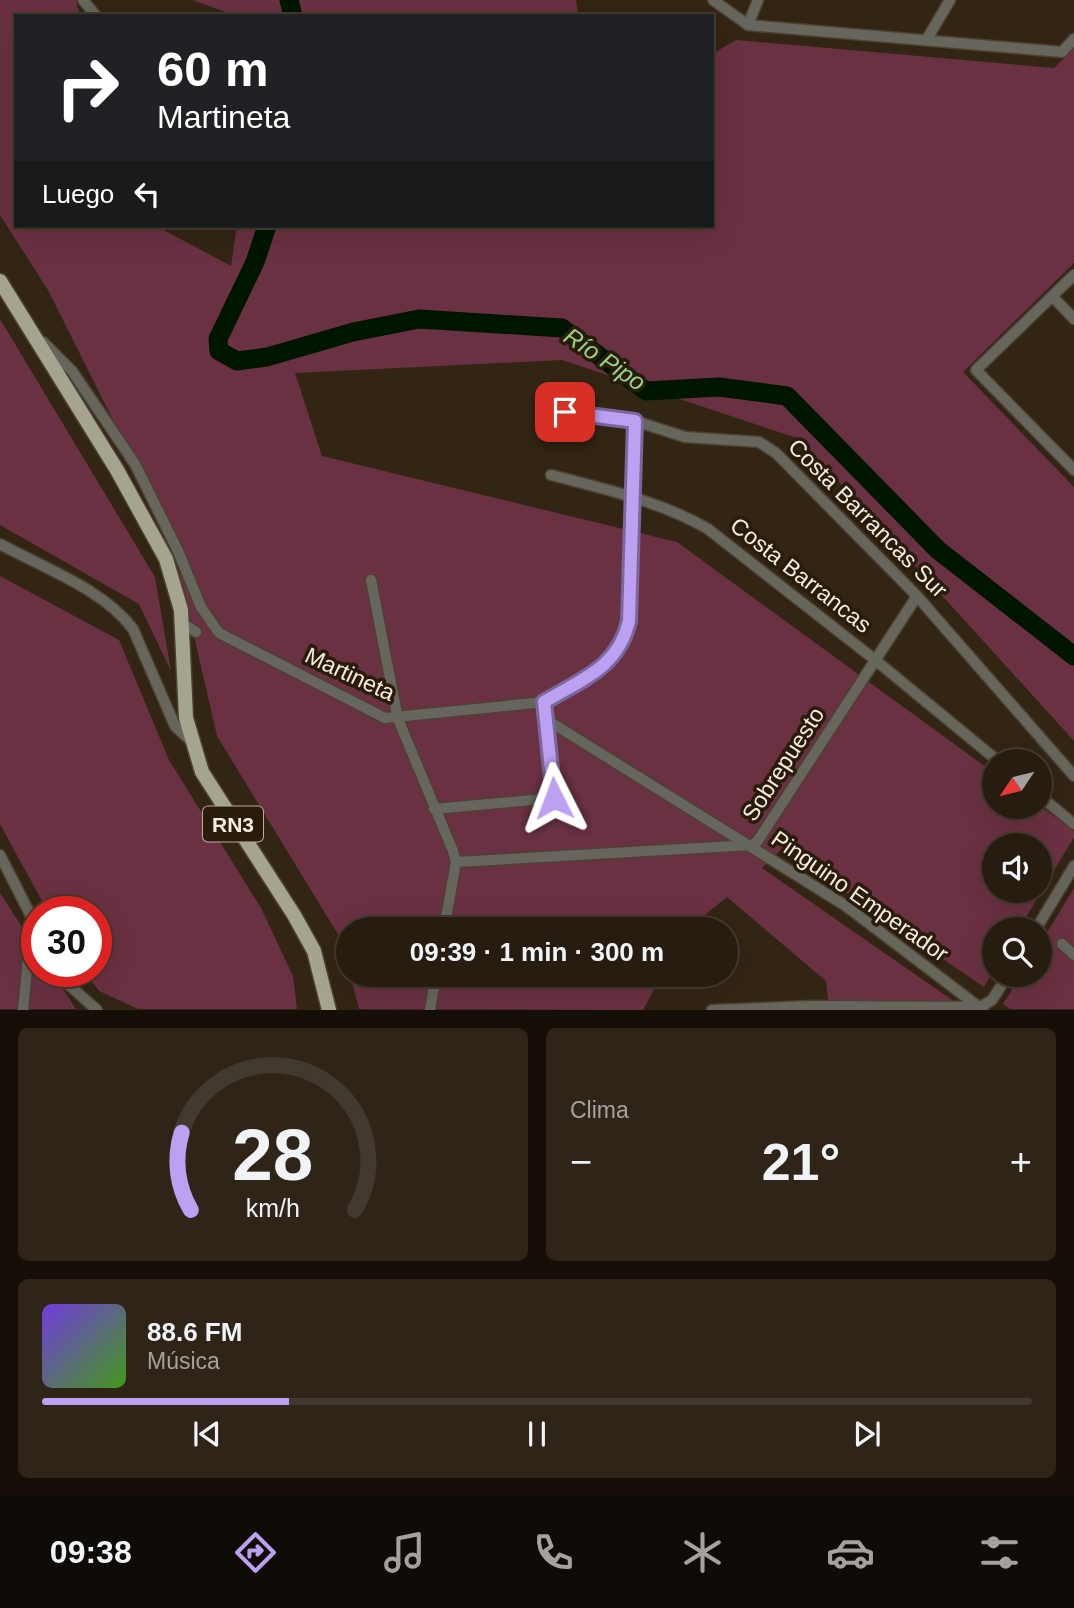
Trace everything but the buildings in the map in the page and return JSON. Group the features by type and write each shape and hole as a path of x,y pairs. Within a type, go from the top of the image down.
{"main road":[{"name":"RN3","path":"0,281 156,539 176,585 182,623 187,718 202,772 294,915 314,951 329,1010"}],"street":[{"path":"83,0 94,14"},
{"path":"712,0 748,24 1062,52 1074,39"},
{"path":"748,24 758,0"},
{"path":"927,39 950,0"},
{"path":"1074,275 976,370 1074,470"},
{"path":"1052,296 1074,319"},
{"name":"Martineta","path":"33,333 72,371 135,464 178,551 201,607 219,633 385,718 398,719 544,702 602,667 624,642 629,621 635,421"},
{"name":"Costa Barrancas Sur","path":"565,412 635,421 685,437 759,442 776,453 917,596 1074,776"},
{"name":"Costa Barrancas","path":"551,475 632,497 687,517 708,529 983,749"},
{"path":"0,544 87,591 124,616 133,629 175,726 192,742"},
{"path":"371,580 398,719 456,862 446,917"},
{"name":"Sobrepuesto","path":"456,862 751,845 766,832 874,659 917,596"},
{"path":"182,623 196,632"},
{"path":"434,809 554,798 544,702"},
{"name":"Pinguino Emperador","path":"547,720 846,906 982,1008"},
{"path":"1052,806 1074,824"},
{"path":"0,855 21,897"},
{"path":"1043,917 1074,866"},
{"path":"1062,944 1074,955"},
{"path":"23,1010 26,987"},
{"path":"71,987 97,1010"},
{"path":"430,1010 434,987"},
{"path":"712,1010 982,1008 992,1000 1000,987"}],"shaded area":[{"path":"0,0 76,0 80,14 14,14 14,228 160,228 231,266 237,228 714,228 714,53 736,40 1054,68 1074,48 1074,263 963,372 1074,487 1074,741 800,439 562,360 295,373 322,456 677,542 982,764 982,819 1052,819 1052,815 1074,831 1074,837 1052,874 1052,833 982,833 982,903 1035,903 1026,917 982,917 982,986 782,849 762,868 965,1009 829,1009 826,981 727,897 703,917 336,917 336,931 217,736 171,536 48,290 0,215"},
{"path":"192,0 576,0 578,14 231,14"},
{"path":"0,319 155,577 171,671 139,604 0,525"},
{"path":"0,576 119,640 169,760 261,908 293,976 297,1009 138,1009 99,991 96,987 112,987 112,896 39,896 0,824"},
{"path":"1074,888 1074,1009 1010,1009 1003,1004 1014,987 1052,987 1052,924"},
{"path":"0,893 21,925 21,987 62,987 76,1009 0,1009"},
{"path":"353,987 655,987 643,1010 359,1009"}],"waterway":[{"name":"Río Pipo","path":"289,0 292,14"},
{"name":"Río Pipo","path":"266,228 255,262 218,339 219,351 237,361 267,357 353,332 419,319 562,328 646,391 719,387 787,396 938,550 1074,656"}],"route":[{"path":"554,798 544,702 602,667 617,653 624,642 629,621 635,421 565,412"}]}
